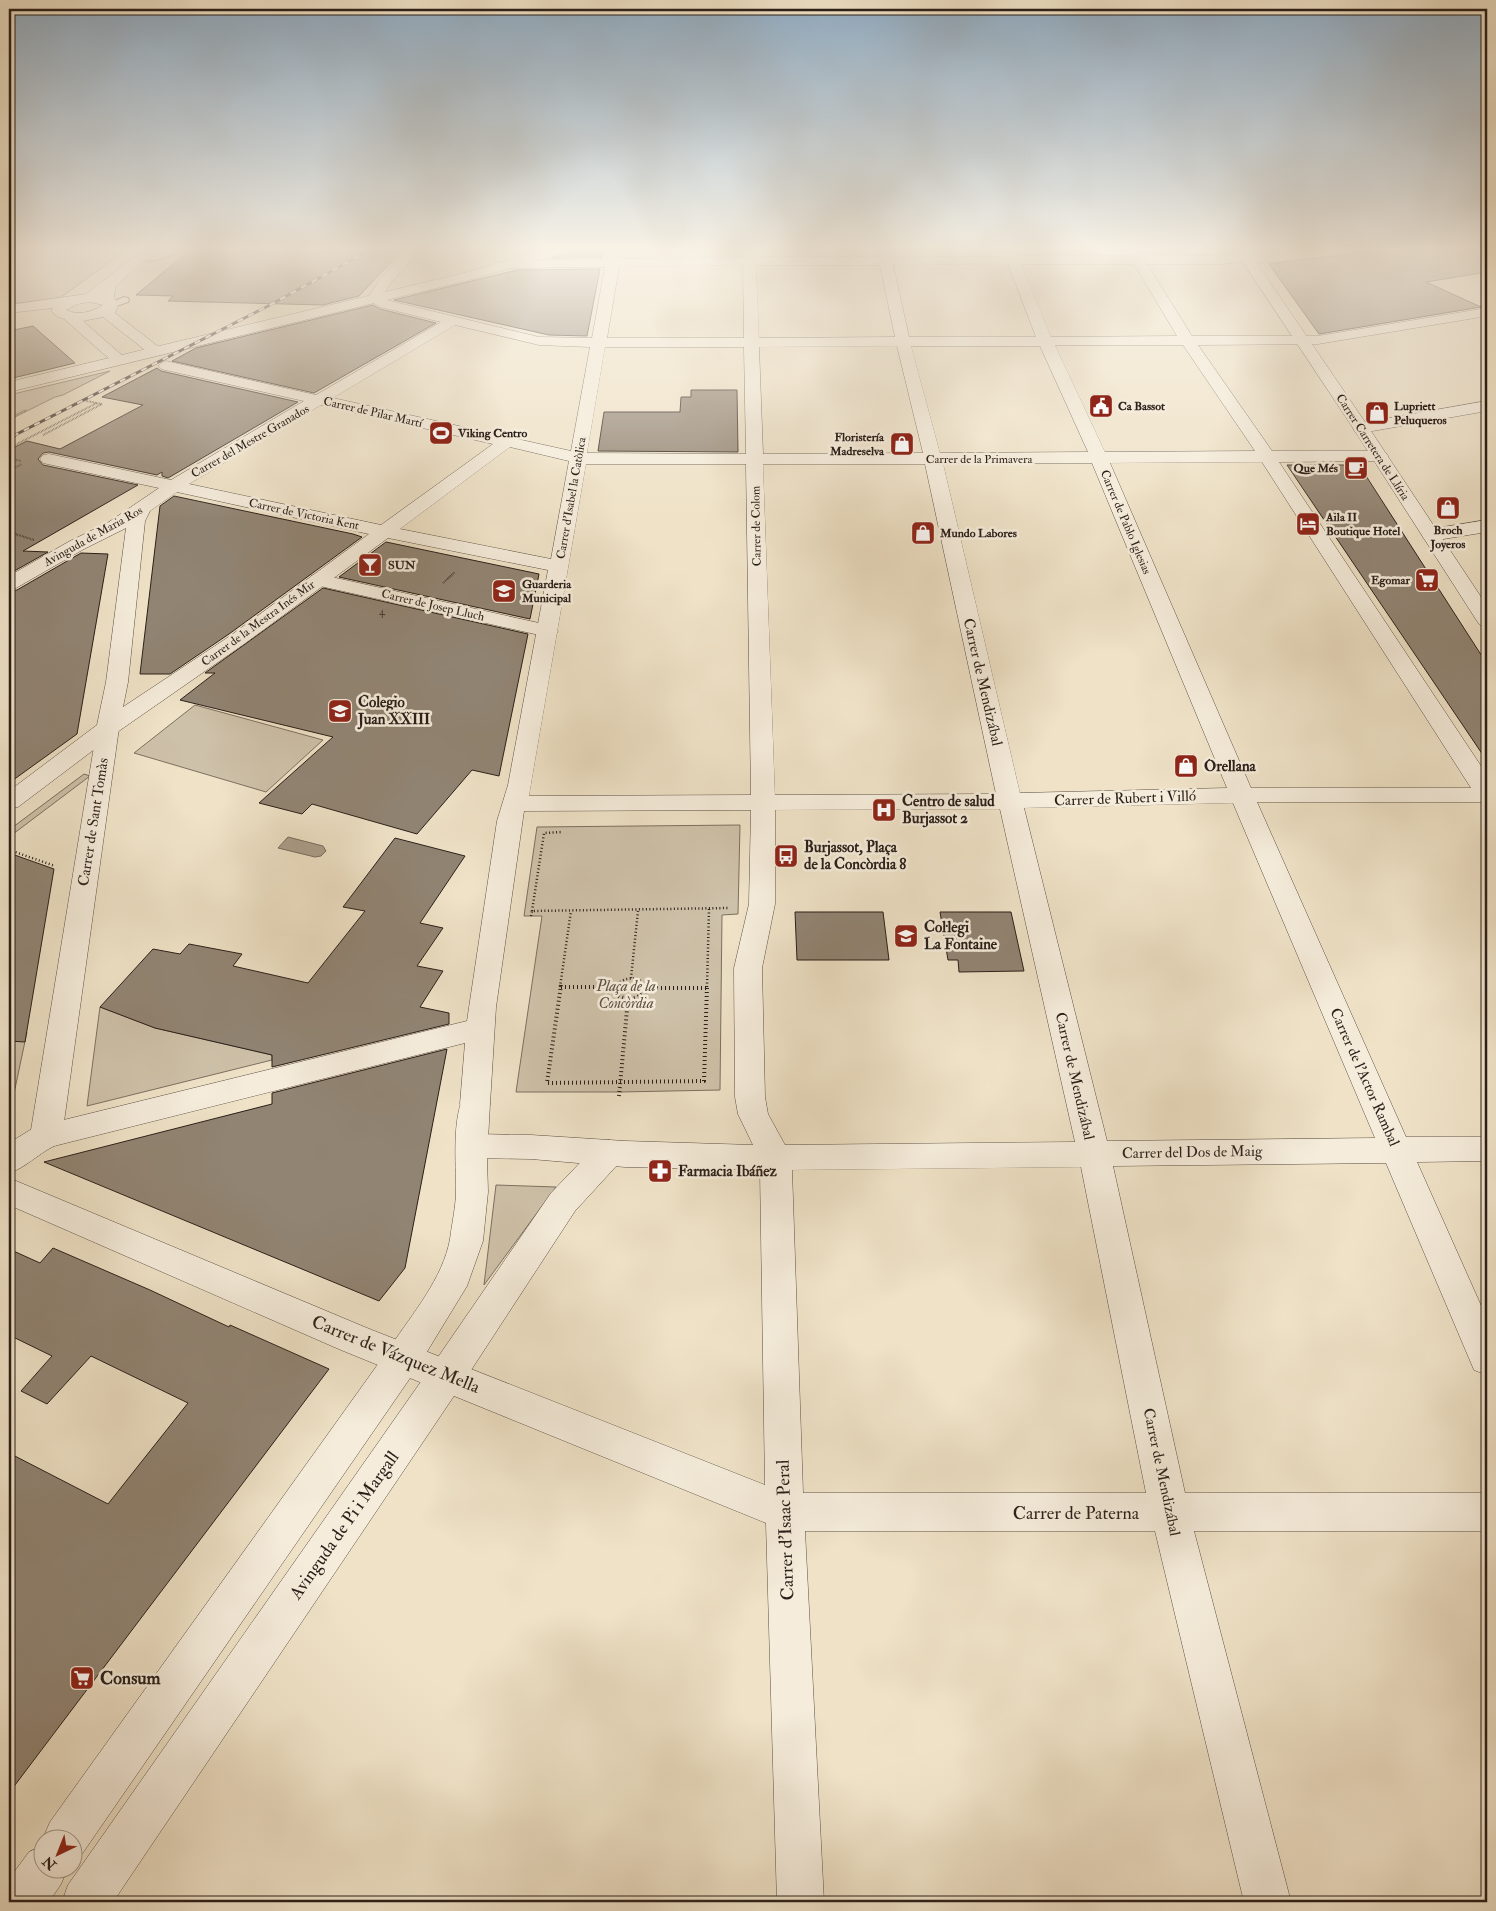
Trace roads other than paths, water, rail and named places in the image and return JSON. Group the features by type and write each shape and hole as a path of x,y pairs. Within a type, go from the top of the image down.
{"street":[{"path":"94,339 119,360"},
{"path":"140,339 155,351"},
{"path":"9,387 205,339"},
{"name":"Carrer del Mestre Granados","path":"176,487 189,476 422,339"},
{"path":"534,339 546,342 600,343 750,343 1045,340 1303,341 1323,339"},
{"name":"Carrer d'Isabel la Catòlica","path":"514,804 520,785 580,458 580,443 601,339"},
{"name":"Carrer de Colom","path":"750,339 755,459 763,801"},
{"name":"Carrer de Pablo Iglesias","path":"1045,340 1099,458 1242,795"},
{"path":"1187,340 1266,455 1487,794"},
{"name":"Carrer Carretera de Llíria","path":"1303,341 1487,621"},
{"name":"Carrer de Mendizábal","path":"903,342 933,459 1010,801 1094,1154 1170,1514 1268,1902"},
{"name":"Carrer de Pilar Martí","path":"166,366 580,458"},
{"path":"1361,428 1487,406"},
{"name":"Carrer de la Mestra Inés Mir","path":"9,802 108,728 236,640 506,442"},
{"name":"Carrer de la Primavera","path":"580,458 604,460 1099,458 1266,455 1379,456"},
{"name":"Carrer de Victoria Kent","path":"50,459 383,532 559,566"},
{"name":"Avinguda de Maria Ros","path":"9,584 116,526 176,487"},
{"name":"Carrer de Sant Tomàs","path":"46,1136 116,682 136,521 142,509"},
{"path":"1431,535 1487,526"},
{"path":"93,537 118,535 134,543"},
{"name":"Carrer de Josep Lluch","path":"318,580 548,631"},
{"path":"116,682 133,691 169,686"},
{"name":"Carrer de Rubert i Villó","path":"763,801 1010,801 1242,795 1487,794"},
{"name":"Carrer de l'Actor Rambal","path":"1242,795 1487,1358"},
{"path":"73,1828 404,1358 455,1276 466,1241 472,1192 472,1146 481,1028 509,821 514,804 763,801 761,918 750,952 748,968 750,1097 753,1114 776,1158 609,1153 531,1147 472,1146"},
{"path":"9,1147 46,1136 481,1028"},
{"path":"9,1160 28,1145 46,1136"},
{"name":"Carrer del Dos de Maig","path":"776,1158 1487,1149"},
{"name":"Avinguda de Pi i Margall","path":"84,1902 448,1375 563,1202 609,1153"},
{"name":"Carrer d'Isaac Peral","path":"776,1158 785,1512 800,1902"},
{"name":"Carrer de Vázquez Mella","path":"9,1190 354,1339 448,1375 785,1512"},
{"name":"Carrer de Paterna","path":"785,1512 1170,1514 1487,1512"},
{"path":"21,1902 38,1878"}],"railway":[{"path":"13,436 203,339"},
{"path":"9,438 13,436"}],"place":[{"name":"Ca Bassot","path":"1101,406"},
{"name":"Lupriett Peluqueros","path":"1377,413"},
{"name":"Viking Centro","path":"441,433"},
{"name":"Floristería Madreselva","path":"902,444"},
{"name":"Que Més","path":"1356,468"},
{"name":"Broch Joyeros","path":"1448,508"},
{"name":"Aila II Boutique Hotel","path":"1308,524"},
{"name":"Mundo Labores","path":"923,533"},
{"name":"SUN","path":"370,565"},
{"name":"Egomar","path":"1427,580"},
{"name":"Guarderia Municipal","path":"504,591"},
{"name":"Colegio Juan XXIII","path":"340,711"},
{"name":"Orellana","path":"1186,766"},
{"name":"Centro de salud Burjassot 2","path":"884,810"},
{"name":"Burjassot, Plaça de la Concòrdia 8","path":"786,856"},
{"name":"Col·legi La Fontaine","path":"906,936"},
{"name":"Farmacia Ibáñez","path":"660,1171"},
{"name":"Consum","path":"82,1678"}],"park label":[{"name":"Plaça de la Concòrdia","path":"626,994"}]}
